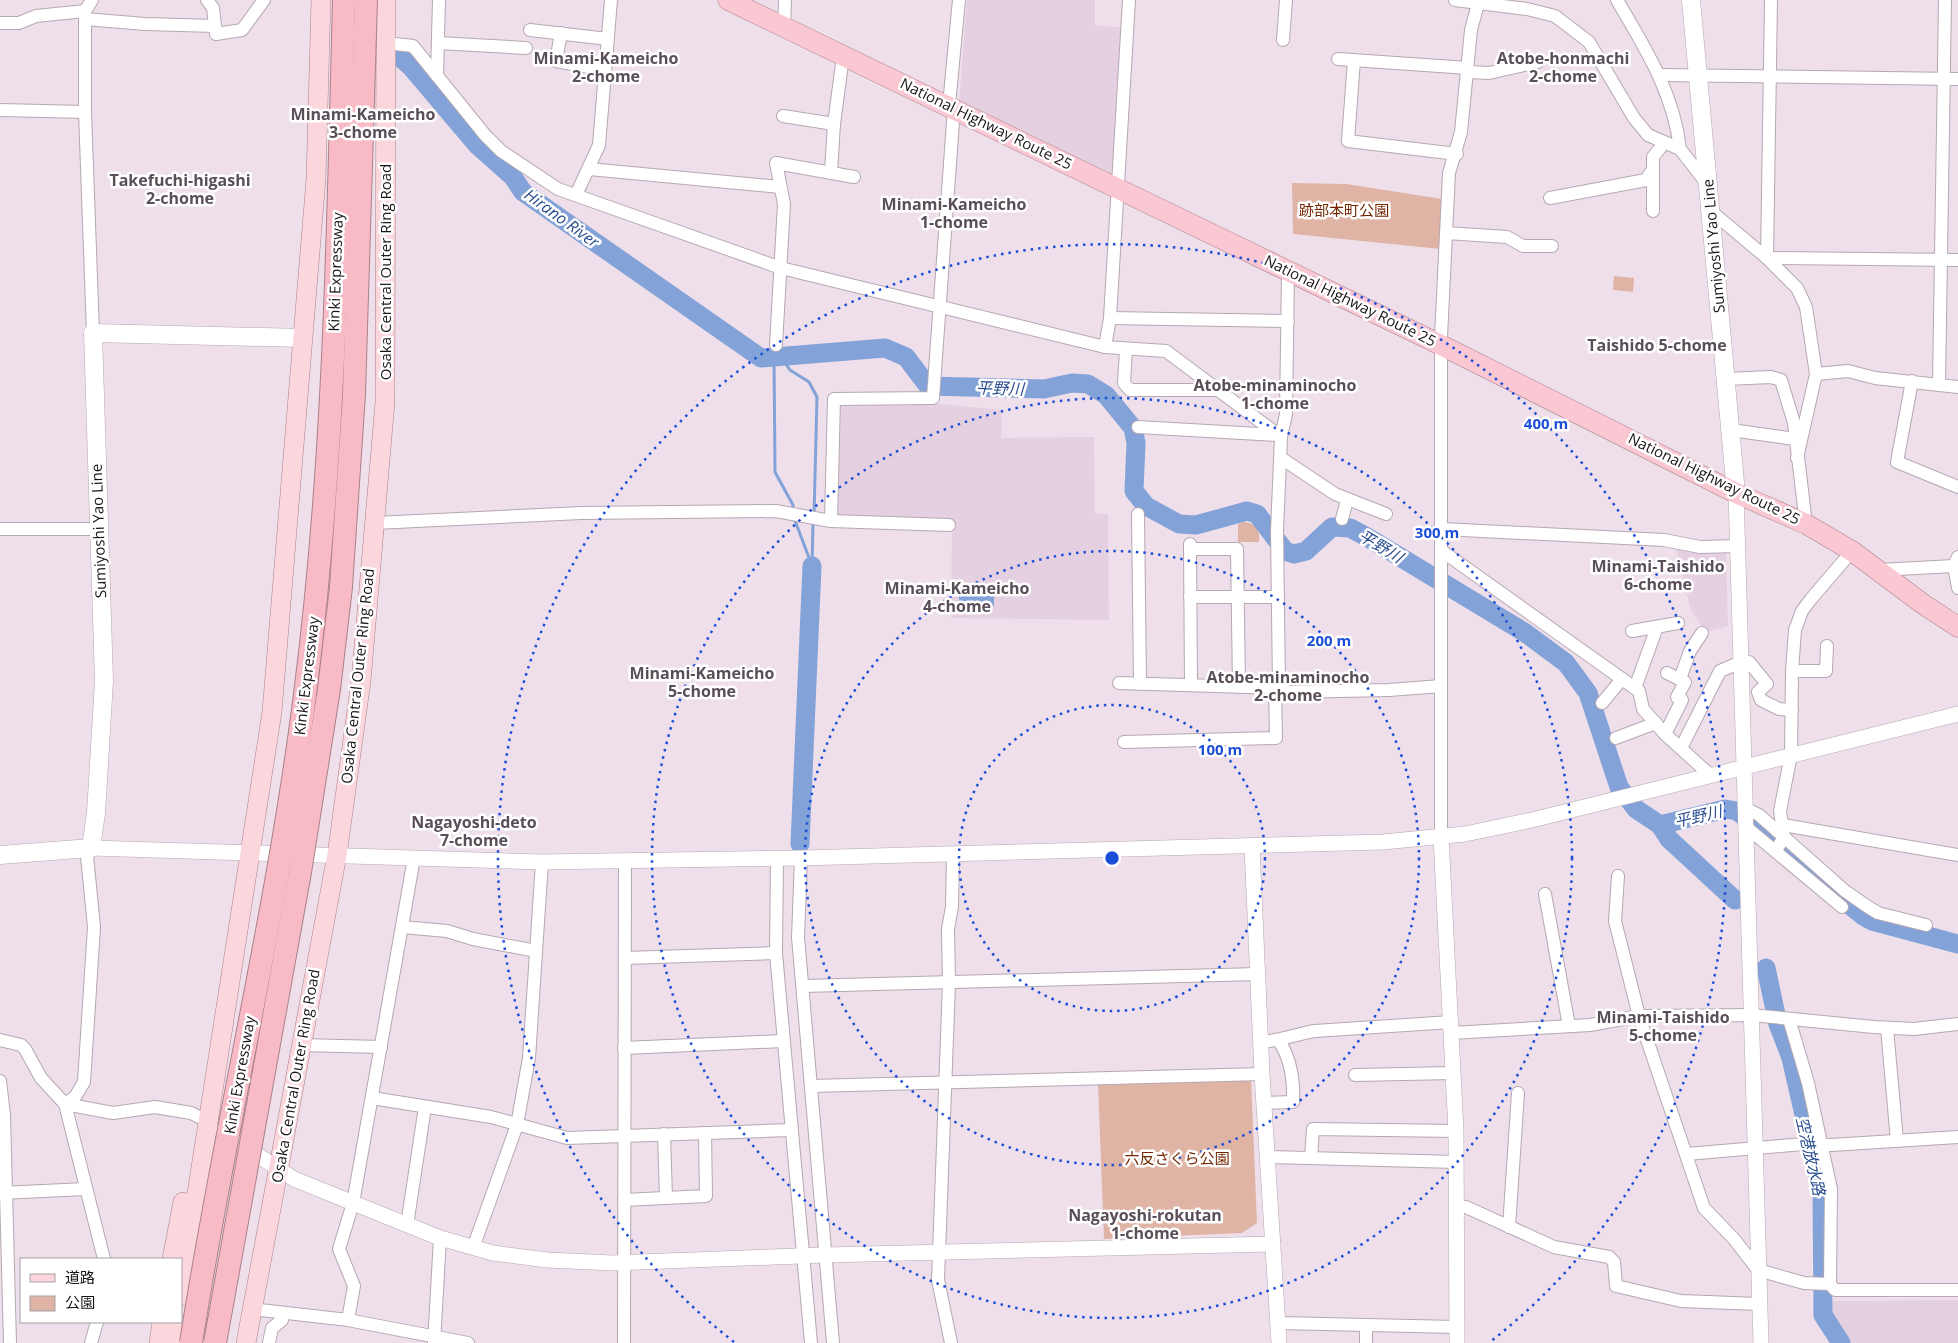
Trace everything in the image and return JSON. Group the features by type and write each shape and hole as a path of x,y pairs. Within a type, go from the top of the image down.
{"highway":[{"name":"Kinki Expressway","path":"191,1343 292,789 317,596 333,375 344,0"},
{"name":"Kinki Expressway","path":"214,1343 300,872 330,690 341,587 354,394 366,0"},
{"name":"National Highway Route 25","path":"728,0 1440,345 1736,493 1806,524 1852,551 1923,604 1958,627"}],"main road":[{"name":"Osaka Central Outer Ring Road","path":"249,1326 337,855 361,681 385,402 386,0"},
{"path":"387,85 395,44 399,0"},
{"name":"Sumiyoshi Yao Line","path":"1691,0 1712,212 1736,493"},
{"path":"182,1289 272,712 310,248 303,203 317,3"},
{"path":"92,333 303,338"},
{"name":"Sumiyoshi Yao Line","path":"91,848 96,813 104,681 92,333"},
{"path":"0,855 91,848"},
{"path":"172,1258 195,1136 208,1122"},
{"path":"159,1343 162,1323"},
{"path":"173,1343 177,1323"}],"street":[{"path":"92,0 85,15 85,112 92,333"},
{"path":"207,0 213,8 216,34 242,30 264,0"},
{"path":"437,76 439,0"},
{"path":"576,195 599,145 611,0"},
{"path":"784,28 785,0"},
{"path":"831,521 834,400 933,398 959,0"},
{"path":"1105,347 1110,318 1129,0"},
{"path":"1283,40 1286,0"},
{"path":"1456,0 1527,9 1555,16 1589,42 1634,118 1648,135 1680,149"},
{"path":"1617,0 1660,75 1680,149 1708,185"},
{"path":"1767,258 1770,0"},
{"path":"1939,384 1945,0"},
{"path":"1457,1343 1456,1131 1441,837 1442,529 1440,345 1449,173 1462,132 1471,30 1479,2"},
{"path":"0,23 19,23 36,16 85,15 146,24 215,26"},
{"path":"530,30 608,39"},
{"path":"562,33 556,61 605,70"},
{"path":"438,43 526,48"},
{"path":"395,44 413,46 485,135 501,151 558,189 780,268 1105,347 1126,350 1166,351 1280,436"},
{"path":"831,172 834,124 843,56"},
{"path":"1338,59 1489,73 1538,62"},
{"path":"1354,60 1348,141 1456,154"},
{"path":"1660,75 1958,79"},
{"path":"0,110 85,112"},
{"path":"783,116 834,124"},
{"path":"1653,211 1651,172 1655,152 1664,142"},
{"path":"776,345 784,204 776,164 854,177"},
{"path":"589,169 780,187"},
{"path":"1550,198 1646,180 1651,172"},
{"path":"1712,212 1767,258 1797,288 1806,307 1816,374 1797,458"},
{"path":"1446,234 1507,237 1523,246 1552,246"},
{"path":"1767,258 1958,260"},
{"path":"1124,742 1276,738 1277,531 1281,458 1280,436 1286,414 1288,271"},
{"path":"1110,318 1288,322"},
{"path":"1126,350 1124,383 1130,390 1217,390"},
{"path":"1816,374 1848,370 1875,378 1958,387"},
{"path":"1726,379 1772,377 1781,380 1794,423 1806,524"},
{"path":"1912,381 1897,462 1958,487"},
{"path":"1138,427 1280,436"},
{"path":"1731,430 1795,439"},
{"path":"1281,458 1347,500 1386,514"},
{"path":"1736,493 1758,1304 1761,1343"},
{"path":"1342,519 1347,500"},
{"path":"374,523 630,512 776,511 831,521 949,525"},
{"path":"1138,514 1140,684"},
{"path":"0,529 98,529"},
{"path":"1442,529 1664,540 1700,547 1738,546"},
{"path":"1191,685 1190,547 1238,549 1239,687"},
{"path":"1442,551 1639,691 1643,709 1665,734 1710,775"},
{"path":"1775,851 1784,831 1780,811 1791,755 1792,671 1795,630 1802,612 1852,551"},
{"path":"1879,570 1956,562 1958,588"},
{"path":"1190,597 1278,597"},
{"path":"1632,631 1678,623"},
{"path":"1635,688 1657,627"},
{"path":"1680,679 1690,651 1702,633"},
{"path":"1792,671 1826,671 1827,646"},
{"path":"1681,748 1720,671 1741,662 1749,662 1766,684 1758,692 1761,700 1779,709 1792,710"},
{"path":"1665,734 1682,700 1677,697 1685,682 1667,674"},
{"path":"1602,703 1622,679"},
{"path":"1119,683 1277,688 1289,692 1389,690 1441,686"},
{"path":"65,1104 75,1097 84,1082 94,927 88,856 91,848 542,862 801,858 1342,845 1441,837 1532,820 1958,714"},
{"path":"1616,738 1656,723"},
{"path":"1745,808 1784,831 1868,907 1878,913 1926,925"},
{"path":"1745,826 1842,907"},
{"path":"1784,831 1958,855"},
{"path":"1252,846 1262,1074 1279,1343"},
{"path":"951,1343 938,1280 949,982 948,929 952,907 953,854"},
{"path":"348,1320 354,1286 339,1249 353,1203 414,858"},
{"path":"777,858 776,953 810,1343"},
{"path":"801,858 798,937 833,1343"},
{"path":"624,1343 625,860"},
{"path":"473,1248 516,1124 529,1058 542,862"},
{"path":"1618,876 1616,921 1639,1016 1704,1208 1734,1239 1758,1270 1804,1283 1830,1284"},
{"path":"1545,894 1569,1026"},
{"path":"402,927 447,931 473,939 536,951"},
{"path":"624,958 776,953"},
{"path":"803,986 1258,974"},
{"path":"1261,1042 1279,1041 1293,1034 1315,1031 1569,1026 1590,1025 1639,1016 1751,1015 1914,1029 1958,1024"},
{"path":"1789,1019 1808,1083 1831,1189 1830,1284 1835,1290 1958,1290"},
{"path":"1887,1028 1897,1141"},
{"path":"0,1040 21,1045 41,1078 65,1104 104,1258"},
{"path":"624,1048 783,1041"},
{"path":"1264,1103 1293,1102 1293,1086 1287,1054 1279,1041"},
{"path":"300,1045 381,1047"},
{"path":"1355,1075 1453,1073"},
{"path":"811,1086 1262,1074"},
{"path":"0,1081 4,1115 3,1194 10,1343"},
{"path":"1508,1227 1518,1093"},
{"path":"372,1098 491,1117 567,1138 790,1130"},
{"path":"65,1104 113,1113 155,1107 191,1113 208,1122 279,1170 353,1203 440,1238 473,1248 494,1253 547,1260 623,1263 825,1255 1273,1244"},
{"path":"407,1225 425,1107"},
{"path":"1311,1158 1313,1129 1456,1131"},
{"path":"624,1200 706,1196 706,1132"},
{"path":"664,1134 666,1198"},
{"path":"1687,1154 1820,1143 1831,1145 1958,1137"},
{"path":"1268,1157 1456,1162"},
{"path":"3,1194 86,1189"},
{"path":"1456,1206 1466,1208 1554,1247 1609,1257 1614,1262 1616,1286 1681,1301 1758,1304"},
{"path":"434,1340 440,1238"},
{"path":"249,1326 283,1313 348,1320 434,1340 468,1343"},
{"path":"269,1343 272,1328 282,1320 283,1313"},
{"path":"91,1343 97,1323"},
{"path":"1279,1323 1456,1328"},
{"path":"1366,1325 1366,1343"},
{"path":"249,1326 272,1328"}],"shaded area":[{"path":"967,0 1095,0 1095,25 1126,28 1115,178 959,102"},
{"path":"843,404 941,404 1002,410 1001,438 1094,437 1095,513 1108,515 1109,620 951,618 952,521 840,517 834,511 838,409"},
{"path":"1676,545 1726,550 1728,626 1705,632 1690,608"},
{"path":"1958,1300 1958,1343 1848,1343 1828,1313 1827,1301"}],"green space":[{"name":"跡部本町公園","path":"1292,183 1346,184 1442,199 1441,249 1293,234"},
{"path":"1614,276 1634,278 1633,292 1613,290"},
{"path":"1243,522 1256,527 1259,534 1259,542 1238,542 1238,524"},
{"name":"六反さくら公園","path":"1251,1079 1257,1223 1242,1233 1104,1239 1098,1084"}],"water":[{"path":"959,589 994,589 994,606 959,606"}],"waterway":[{"name":"平野川","path":"377,37 412,68 478,146 513,177 523,192 761,358 885,348 906,357 928,386 1044,389 1072,383 1088,384 1106,395 1133,428 1136,443 1134,491 1146,506 1179,524 1196,525 1247,511 1257,514 1285,551 1294,554 1306,551 1332,527 1350,528 1367,537 1524,632 1566,663 1588,693 1619,787 1636,809 1660,825 1725,809 1737,811 1766,832 1804,868 1863,916 1872,921 1958,944"},
{"path":"781,357 790,370 809,382 817,397 814,516"},
{"path":"774,358 775,472 793,505 793,511"},
{"path":"794,518 811,563"},
{"path":"812,566 813,522"},
{"path":"800,844 812,566"},
{"name":"空港放水路","path":"1660,825 1669,839 1735,900"},
{"name":"空港放水路","path":"1766,968 1778,1024 1791,1058 1822,1193 1823,1315 1841,1343"}],"district":[{"name":"Minami-Kameicho 2-chome","path":"606,67"},
{"name":"Atobe-honmachi 2-chome","path":"1563,67"},
{"name":"Minami-Kameicho 3-chome","path":"363,123"},
{"name":"Takefuchi-higashi 2-chome","path":"180,189"},
{"name":"Minami-Kameicho 1-chome","path":"954,213"},
{"name":"Taishido 5-chome","path":"1657,345"},
{"name":"Atobe-minaminocho 1-chome","path":"1275,394"},
{"name":"Minami-Taishido 6-chome","path":"1658,575"},
{"name":"Minami-Kameicho 4-chome","path":"957,597"},
{"name":"Minami-Kameicho 5-chome","path":"702,682"},
{"name":"Atobe-minaminocho 2-chome","path":"1288,686"},
{"name":"Nagayoshi-deto 7-chome","path":"474,831"},
{"name":"Minami-Taishido 5-chome","path":"1663,1026"},
{"name":"Nagayoshi-rokutan 1-chome","path":"1145,1224"}],"water label":[{"name":"Hirano River","path":"562,218"}]}
